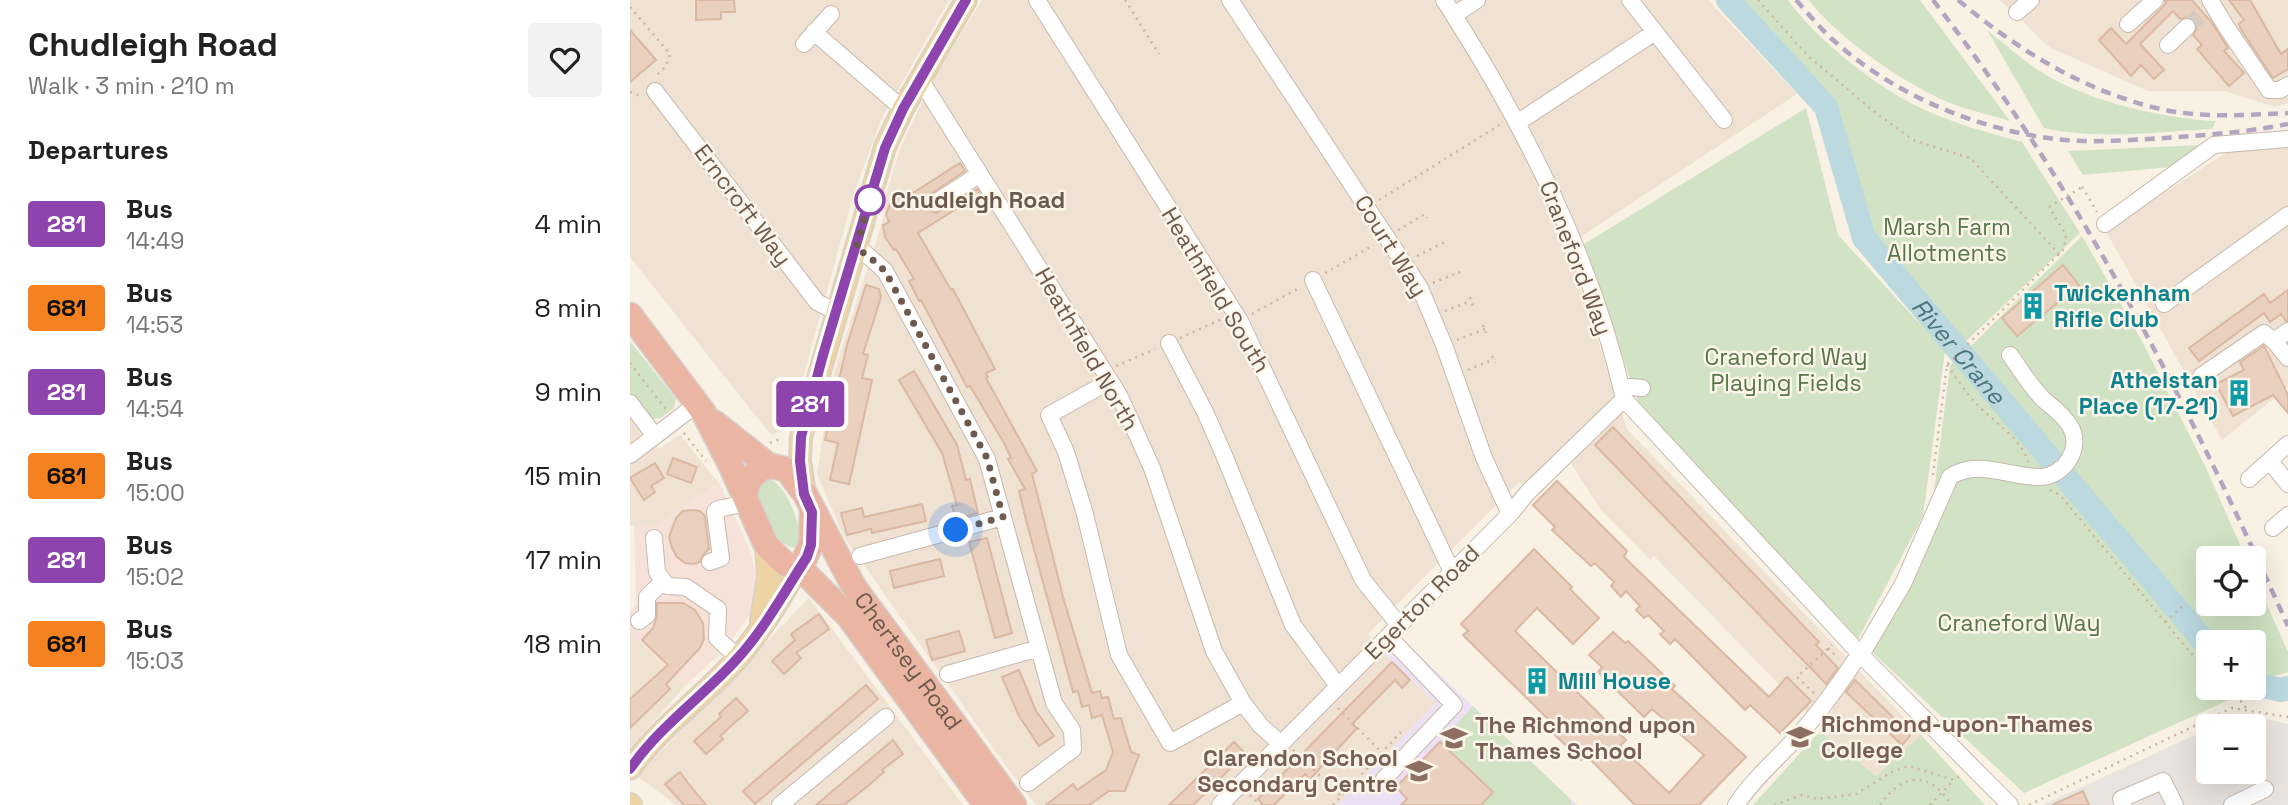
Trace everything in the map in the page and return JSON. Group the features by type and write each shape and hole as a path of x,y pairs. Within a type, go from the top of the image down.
{"highway":[{"path":"630,315 701,409 746,498 766,545"},
{"path":"701,409 769,458 749,480 746,498"},
{"name":"Chertsey Road","path":"769,458 787,470 854,587 1014,805"},
{"path":"799,568 811,545 808,503"},
{"name":"Chertsey Road","path":"766,545 783,562 799,568 849,617 986,805"}],"main road":[{"path":"769,458 787,454 836,312 885,148 903,109 965,0"},
{"path":"792,437 800,461 808,503"},
{"path":"760,630 768,577 766,545"},
{"path":"630,769 658,734 738,658 760,630 799,568"}],"street":[{"name":"Heathfield South","path":"1037,0 1240,321 1363,580 1394,630 1454,705 1437,735 1384,779"},
{"name":"Court Way","path":"1230,0 1420,288 1444,345 1484,458 1510,513"},
{"name":"Craneford Way","path":"1444,0 1515,120 1550,186 1614,358 1622,392 1833,614 1842,635 2004,803"},
{"path":"1454,15 1477,0"},
{"path":"1630,0 1724,120"},
{"path":"2017,12 2031,0"},
{"path":"2128,24 2155,0"},
{"path":"2209,6 2269,90 2280,90 2288,85"},
{"path":"831,14 809,38 903,109"},
{"path":"2168,45 2187,27"},
{"path":"1515,120 1655,32"},
{"name":"Heathfield North","path":"920,79 1119,395 1152,468 1214,651 1243,703 1260,725 1281,744"},
{"name":"Erncroft Way","path":"655,90 817,302 836,312"},
{"path":"2102,220 2214,145 2288,139"},
{"path":"934,203 980,174"},
{"path":"2164,304 2288,215"},
{"path":"856,249 885,271 987,458 1054,703 1072,730 1073,749 1028,783"},
{"path":"1313,280 1452,572"},
{"path":"2274,341 2288,331"},
{"path":"2201,376 2264,333 2288,358"},
{"path":"1169,343 1224,455 1293,625 1333,691"},
{"path":"1736,805 1745,791 1806,728 1860,654 1903,584 1950,477 1968,470 1998,470 2038,478 2051,475 2074,453 2075,440 2071,427 2029,383 2010,355"},
{"path":"1110,381 1049,415 1066,452 1085,514 1119,654 1170,743 1243,703"},
{"path":"1622,392 1642,388"},
{"name":"Egerton Road","path":"1220,805 1510,513 1622,392"},
{"path":"630,403 655,436"},
{"path":"630,455 655,436 701,409"},
{"path":"2249,479 2288,444"},
{"path":"2270,461 2288,484"},
{"path":"710,562 721,558 715,512 746,498"},
{"path":"2273,528 2288,515"},
{"path":"860,556 1003,517"},
{"path":"654,538 657,572 663,581 667,586 686,587 718,609 717,638 738,658"},
{"path":"639,621 647,615 647,597 663,581"},
{"path":"948,674 1039,648"},
{"path":"780,805 886,717"},
{"path":"2123,805 2121,799 2163,781 2175,805"},
{"path":"2232,805 2265,789"}],"path":[{"path":"1125,0 1159,54"},
{"path":"1758,0 1807,55 1872,110 1913,140 1970,158 2060,255"},
{"path":"630,7 670,54 666,66 655,77 655,90 648,97 638,97 630,92"},
{"path":"1368,207 1515,120"},
{"path":"1932,485 1947,365 2064,249 2066,235 2049,207 2082,187 2102,220"},
{"path":"1387,237 1425,214 1427,218"},
{"path":"1405,262 1443,243 1445,246"},
{"path":"1420,288 1459,272 1460,275"},
{"path":"1432,316 1471,301"},
{"path":"1444,345 1485,329"},
{"path":"1455,375 1494,359"},
{"path":"630,363 669,414"},
{"path":"1947,365 1975,403 1998,421 2026,453 2032,485 2060,495 2196,659"},
{"path":"769,458 792,437"},
{"path":"2165,622 2185,604"},
{"path":"1815,694 1797,677 1842,635"},
{"path":"1828,648 1841,661"},
{"path":"1333,691 1382,753"},
{"path":"2239,700 2247,709"},
{"path":"2029,805 2232,708 2288,718"},
{"path":"1333,805 1401,732"},
{"path":"1281,744 1295,752 1342,796"},
{"path":"1774,805 1802,795 1817,799 1856,794 1892,772 1908,766 1954,780"},
{"path":"1930,805 1970,766"},
{"path":"1880,805 1890,791 1902,782 1916,779 1928,782 1943,792 1951,805"}],"shaded area":[{"path":"630,0 949,0 881,120 854,193 789,429 771,435 630,257"},
{"path":"982,0 1708,0 1797,94 1567,246 1627,429 1921,735 1876,776 1820,731 1844,689 1839,669 1807,713 1654,556 1650,560 1601,510 1570,462 1537,495 1519,482 1368,634 1436,703 1337,805 1036,805 844,537 817,474 831,383 885,213 883,203 902,144 933,80"},
{"path":"2000,0 2288,0 2288,103 2275,107 2225,91 2148,91 2049,47"},
{"path":"2288,148 2288,387 2222,440 2106,231 2227,152"},
{"path":"630,413 659,449 680,435 719,483 655,526 630,526"},
{"path":"719,483 750,550 759,584 750,614 726,648 685,686 630,633 630,611 636,605 634,525 655,526"},
{"path":"809,598 963,805 676,805 637,776"},
{"path":"630,633 685,686 630,748"},
{"name":"The Richmond upon Thames School","path":"1401,638 1577,805 1337,805 1436,703 1385,654"},
{"path":"2266,719 2288,724 2288,805 2043,805 2196,735 2196,784 2266,784"}],"green space":[{"name":"Marsh Farm Allotments","path":"1734,0 1788,0 1832,47 1889,90 1949,120 2022,142 2080,233 1964,343 1876,238 1830,104"},
{"path":"1809,0 1920,0 2010,121 1953,104 1916,86 1855,45"},
{"path":"1987,30 2036,68 2081,92 2127,107 2173,117 2216,121 2212,129 2128,134 2086,134 2044,128"},
{"name":"Craneford Way Playing Fields","path":"1806,108 1838,235 1945,351 1923,516 1858,639 1638,402 1584,244"},
{"path":"2203,145 2171,167 2083,175 2068,151"},
{"path":"2082,236 2142,341 2205,466 2241,546 2196,546 2196,616 2266,616 2266,603 2288,652 2288,672 2266,678 2266,630 2208,630 1968,349"},
{"path":"630,341 676,399 674,408 661,418 645,416 630,396"},
{"path":"1958,357 2047,473 1967,466 1932,507 1950,366"},
{"name":"Craneford Way","path":"1963,473 2056,481 2196,644 2196,700 2228,700 2024,793 1871,651 1953,481"},
{"path":"767,477 782,489 791,505 803,542 796,548 788,546 775,534 762,508 756,491"},
{"path":"1473,706 1571,800 1571,805 1481,805 1493,792 1440,742"},
{"path":"1820,731 1876,776 1921,735 1985,805 1753,805"}],"building":[{"path":"696,0 734,0 735,12 721,12 721,19 696,20"},
{"path":"2165,0 2192,0 2212,23 2228,48 2224,51 2244,73 2229,86 2197,49 2202,45 2193,35 2197,29 2195,20 2189,17 2180,19 2173,11 2140,44 2164,70 2154,79 2141,65 2131,76 2099,40 2111,28 2126,44 2162,8"},
{"path":"2229,0 2250,0 2281,54 2288,49 2288,69 2273,78 2240,28 2239,24 2244,20"},
{"path":"630,30 656,60 630,82"},
{"path":"960,163 965,171 929,195 926,208 936,213 977,189 980,194 918,233 951,290 953,289 995,369 986,373 986,378 1037,471 1032,474 1063,597 1092,693 1100,691 1102,698 1108,697 1114,719 1121,718 1131,752 1139,755 1125,791 1109,791 1089,805 1046,805 1073,784 1077,790 1106,770 1113,752 1102,715 1092,718 1089,705 1082,707 1078,691 1073,692 1019,491 1025,489 1008,459 1011,458 1004,443 970,386 967,387 921,300 919,301 909,281 914,279 896,249 894,250 885,237 883,225 889,222 886,214 890,204 912,191 913,193"},
{"name":"Twickenham Rifle Club","path":"2063,265 2079,285 2017,336 2002,318"},
{"path":"866,285 879,289 881,297 863,354 868,355 862,378 872,380 849,484 830,480 838,443 825,440 847,345"},
{"path":"2288,290 2288,321 2281,314 2270,322 2264,313 2199,361 2189,348 2264,294 2270,303"},
{"path":"2264,346 2288,395 2288,413 2273,395 2233,416 2216,384 2244,370 2240,362"},
{"path":"914,371 957,445 966,480 970,479 978,513 956,519 952,506 957,505 942,453 899,380"},
{"path":"1613,427 1819,642 1816,645 1838,668 1826,684 1595,445"},
{"path":"673,458 697,467 691,483 667,474"},
{"path":"655,463 664,478 651,486 655,492 644,500 630,478"},
{"path":"1557,481 1627,551 1624,557 1769,697 1787,677 1811,701 1780,733 1750,705 1745,710 1675,639 1670,644 1660,634 1664,631 1648,615 1644,618 1636,610 1640,606 1626,591 1621,597 1611,586 1614,582 1595,563 1591,566 1552,530 1555,527 1533,505"},
{"path":"922,504 926,521 872,533 871,529 847,535 841,513 862,508 864,517"},
{"path":"683,511 700,511 705,516 709,549 700,562 694,564 685,563 677,557 669,537 676,518"},
{"path":"987,538 1012,633 995,638 969,542"},
{"path":"1534,549 1599,618 1573,644 1537,608 1515,631 1626,740 1620,746 1669,793 1704,755 1652,709 1644,717 1598,672 1602,667 1589,655 1613,632 1625,643 1628,641 1675,686 1672,689 1746,757 1699,805 1635,805 1586,755 1581,760 1555,735 1559,731 1551,722 1463,635 1468,631 1461,624"},
{"path":"940,559 944,576 894,588 890,571"},
{"path":"657,603 683,603 695,610 703,623 704,639 700,648 666,684 670,689 630,728 630,699 668,665 642,640 653,628"},
{"path":"819,614 829,629 796,653 801,658 784,674 772,661 795,640 791,634"},
{"path":"959,631 965,651 932,660 926,640"},
{"path":"1392,662 1410,680 1402,688 1395,680 1352,724 1357,728 1310,779 1305,774 1274,805 1263,805 1258,799"},
{"path":"1019,670 1036,711 1054,736 1039,746 1019,716 1002,677"},
{"path":"1855,680 1907,731 1910,736 1902,745 1846,692"},
{"path":"866,685 878,699 755,804 743,791"},
{"path":"736,698 748,711 720,736 723,739 706,754 694,741 721,717 719,714"},
{"path":"893,740 903,754 882,770 884,772 869,785 844,805 816,805"},
{"path":"1234,742 1245,753 1219,780 1193,805 1169,805"},
{"path":"1440,742 1493,792 1481,805 1401,805 1407,799 1396,787"},
{"path":"680,772 706,805 684,805 665,784"},
{"path":"2083,791 2089,805 2052,805"}],"waterway":[{"name":"River Crane","path":"1728,0 1826,107 1864,238 2196,632"},
{"name":"River Crane","path":"2266,687 2281,690 2288,688"}],"tunnel":[{"path":"2187,27 2203,13"}],"railway":[{"path":"1796,0 1832,39 1855,58 1905,91 1961,116 2019,133 2063,140 2107,141 2212,134 2288,124"},
{"path":"1933,0 1987,73 2037,148 2129,302 2212,462 2288,626"},
{"path":"1958,0 2030,53 2108,93 2165,110 2195,114 2288,113"}],"bus line":[{"name":"281","path":"630,769 658,734 738,658 760,630 807,557 813,529 812,512 804,494 800,461 801,437 823,355 885,148 903,109 966,0"}],"place":[{"name":"Chudleigh Road","path":"870,200"},
{"name":"Twickenham Rifle Club","path":"2033,306"},
{"name":"Athelstan Place (17-21)","path":"2239,393"},
{"name":"Mill House","path":"1537,681"},
{"name":"Richmond-upon-Thames College","path":"1800,737"},
{"name":"The Richmond upon Thames School","path":"1454,738"},
{"name":"Clarendon School Secondary Centre","path":"1419,771"}],"route":[{"path":"870,200 856,249 885,271 987,458 1003,517 956,530"}]}
